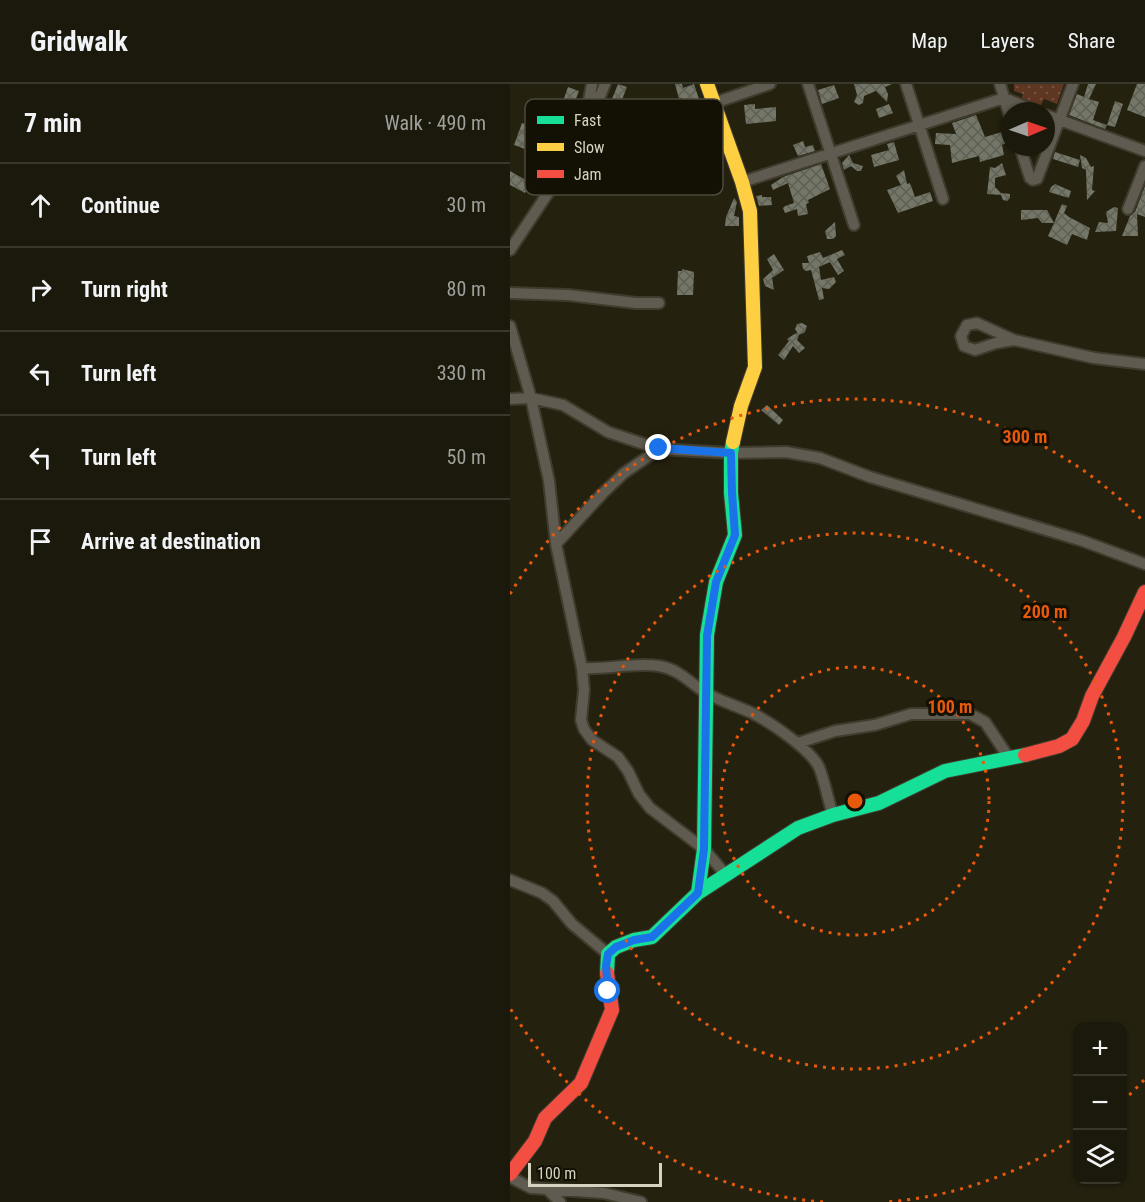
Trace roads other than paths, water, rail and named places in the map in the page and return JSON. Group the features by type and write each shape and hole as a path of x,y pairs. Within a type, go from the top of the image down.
{"street":[{"path":"589,99 592,84"},
{"path":"597,99 605,84"},
{"path":"706,84 712,99"},
{"path":"723,100 770,84"},
{"path":"808,84 854,225"},
{"path":"906,84 943,199"},
{"path":"1000,84 1005,102"},
{"path":"1055,133 1073,84"},
{"path":"742,182 1004,99 1012,102"},
{"path":"1055,118 1145,151"},
{"path":"698,893 704,849 707,636 716,582 735,535 731,453 741,406 755,367 750,211 723,128"},
{"path":"1023,156 1030,178 1033,180 1037,179 1046,156"},
{"path":"1128,209 1145,166"},
{"path":"510,250 514,234 546,195"},
{"path":"510,293 568,295 636,303 659,303"},
{"path":"510,326 531,398 549,481 556,544 582,668 584,690 581,720 584,729 592,740 618,757 639,794 650,808 704,849 726,875"},
{"path":"1014,340 1094,358 1145,364"},
{"path":"510,399 531,398 563,405 608,432 659,448 731,453 786,452 820,458 870,477 1083,541 1145,564"},
{"path":"556,544 624,472 659,448"},
{"path":"641,1202 604,1193 531,1188 510,1176 536,1141 545,1118 581,1083 612,1010 606,966 608,954 616,947 634,940 652,937 698,893 798,828 833,815 879,803 945,771 1059,746 1072,740 1145,592"},
{"path":"582,668 599,670 644,664 662,666 682,674 706,693 756,715 798,743 811,755 819,767 833,815"},
{"path":"798,743 834,731 875,725 911,714 970,714 985,722 1009,758"},
{"path":"510,880 542,893 553,901 572,924 608,954"},
{"path":"549,1190 560,1202"}]}
